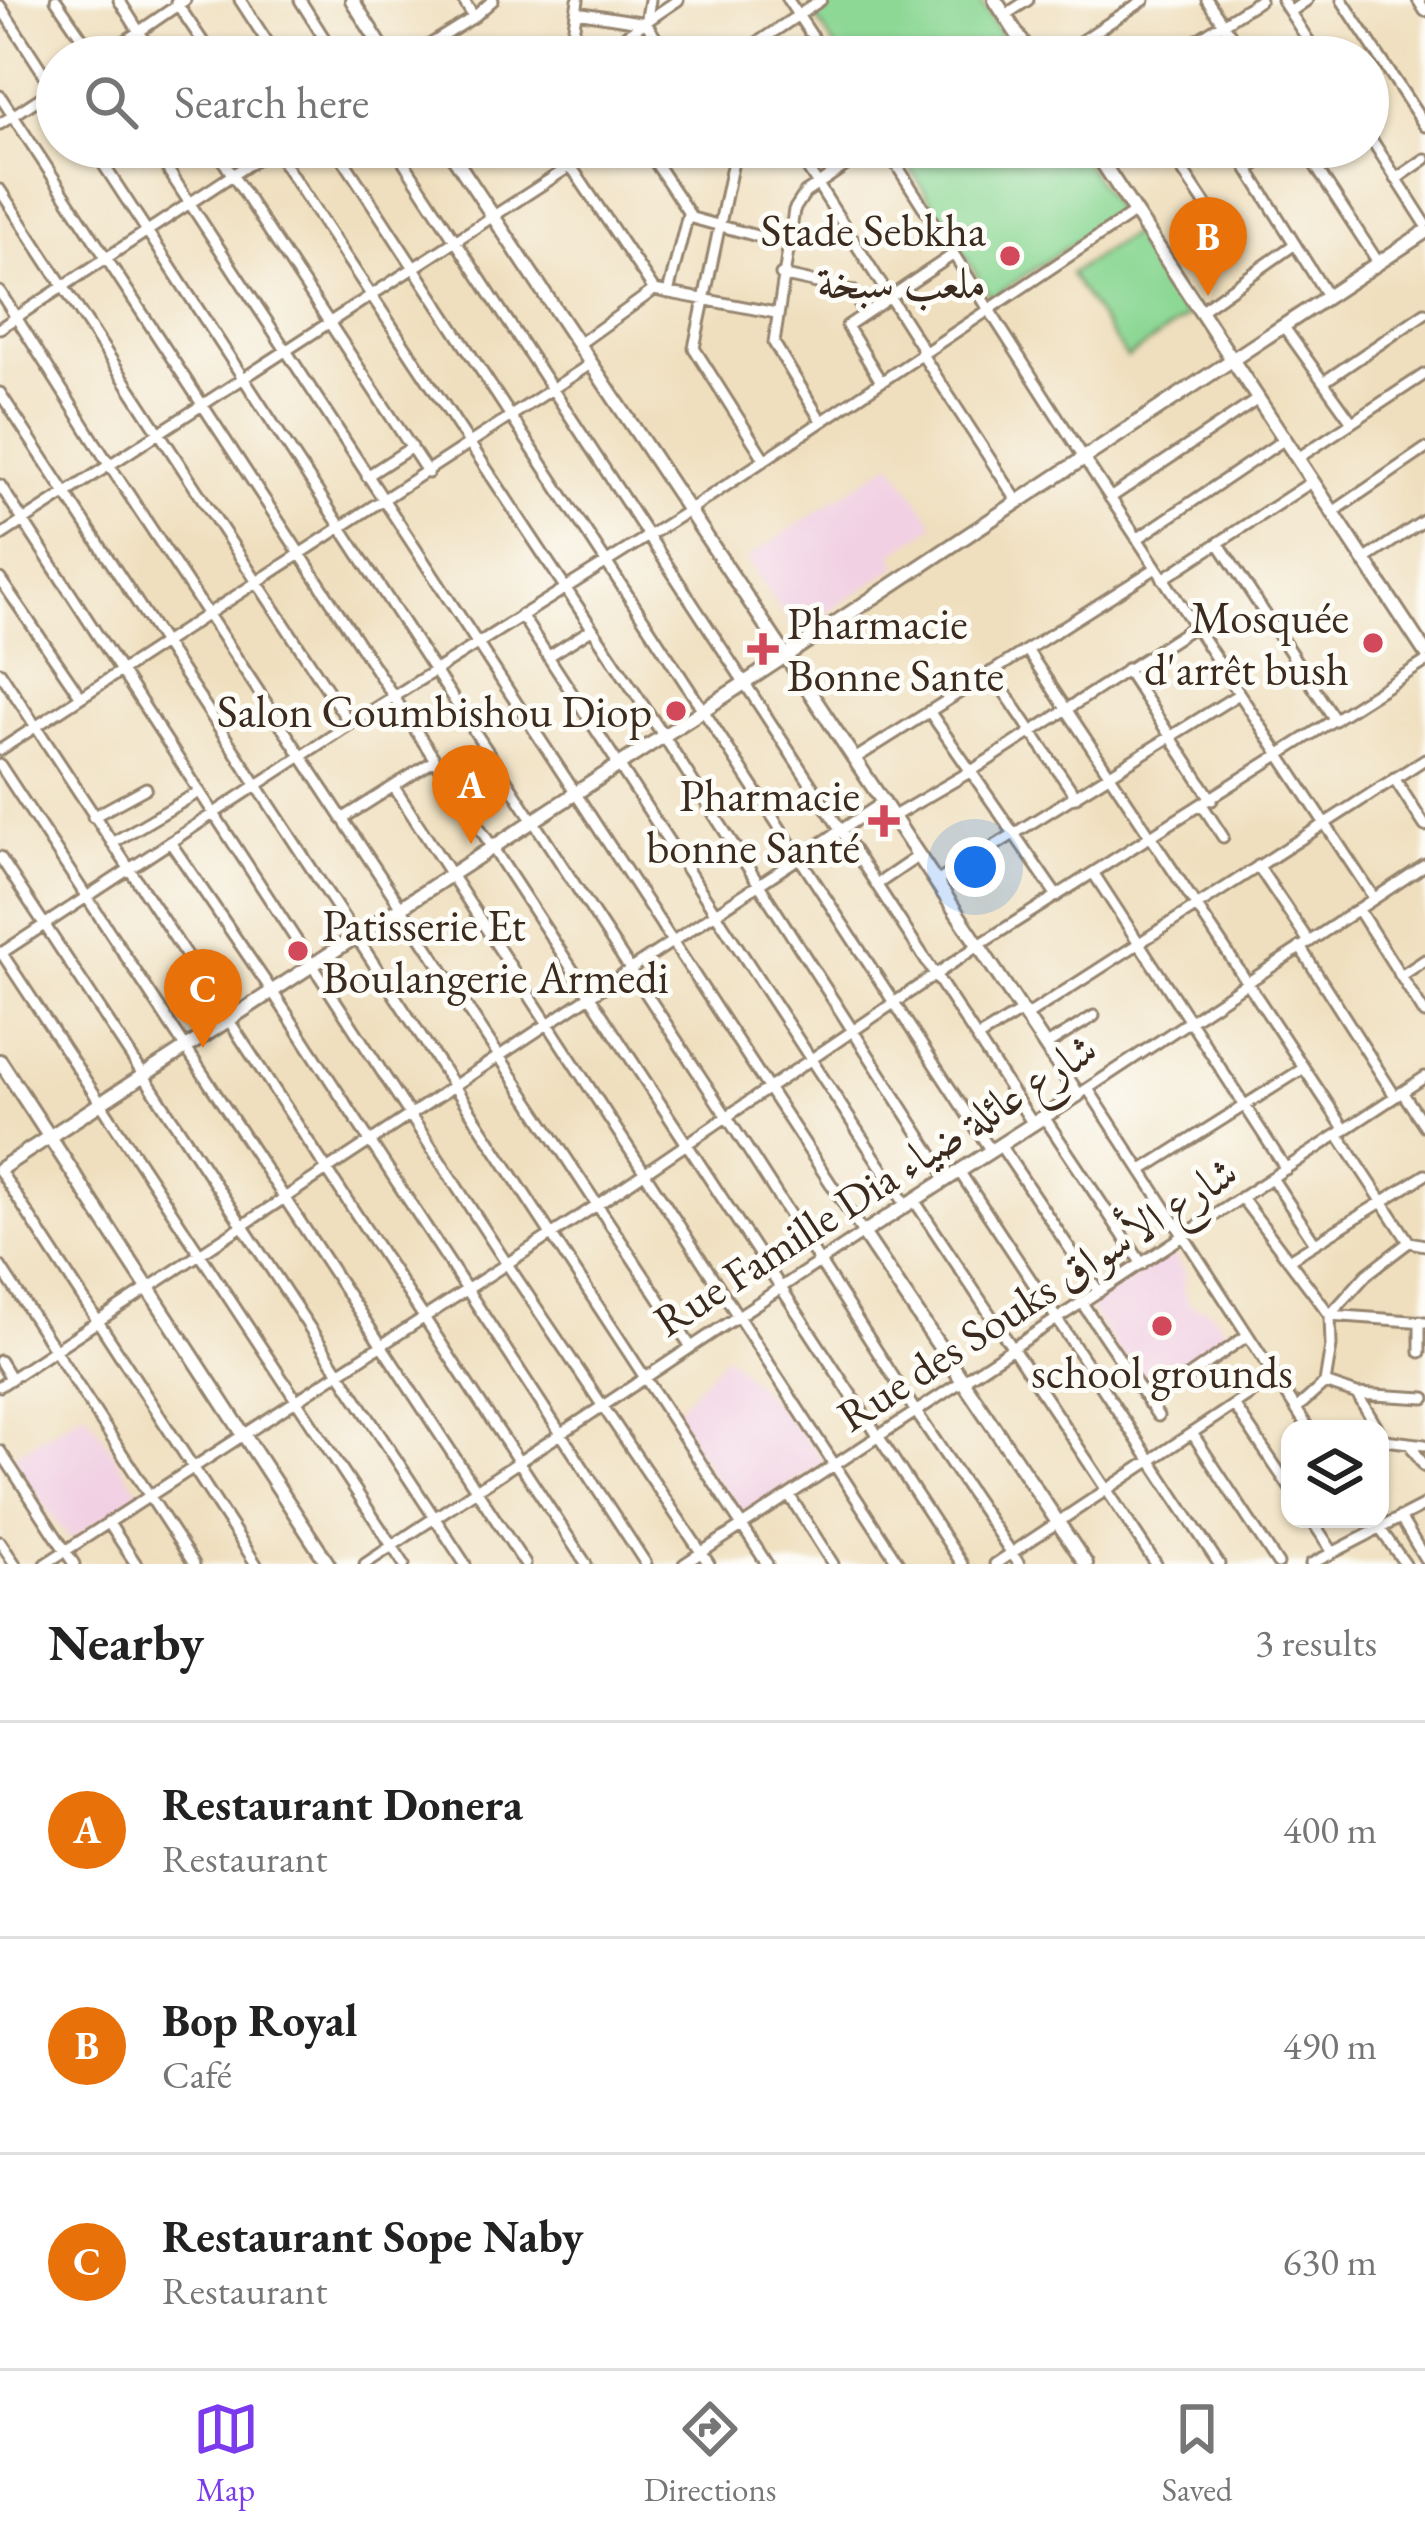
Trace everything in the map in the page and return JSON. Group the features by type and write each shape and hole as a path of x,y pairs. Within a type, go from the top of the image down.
{"street":[{"path":"56,0 83,36"},
{"path":"119,0 142,36"},
{"path":"240,0 264,36"},
{"path":"300,0 323,36"},
{"path":"352,0 375,36"},
{"path":"464,0 474,17"},
{"path":"444,36 493,0"},
{"path":"650,0 646,23 654,36"},
{"path":"625,36 678,0"},
{"path":"788,0 812,36"},
{"path":"768,36 821,0"},
{"path":"995,0 1018,36"},
{"path":"1005,15 1028,0"},
{"path":"1090,36 1144,0"},
{"path":"1207,0 1231,36"},
{"path":"1201,36 1260,0"},
{"path":"1282,0 1305,36"},
{"path":"1290,12 1307,0"},
{"path":"1342,0 1366,36"},
{"path":"1418,0 1425,11"},
{"path":"132,36 179,1 200,36"},
{"path":"0,6 36,60"},
{"path":"575,36 577,6 646,23"},
{"path":"1389,71 1425,126"},
{"path":"0,96 36,151"},
{"path":"0,124 36,102"},
{"path":"1396,178 1425,159"},
{"path":"256,1564 0,1170 787,656 1378,262 1425,228 1389,167"},
{"path":"47,168 962,1564"},
{"path":"106,168 1019,1564"},
{"path":"167,168 863,1232 1086,1564"},
{"path":"228,168 428,472"},
{"path":"0,328 244,168"},
{"path":"288,168 853,1031 1057,1319 1219,1564"},
{"path":"348,168 609,561 797,860 1099,1292"},
{"path":"408,168 977,1038 1142,1264"},
{"path":"461,168 1024,1014 1142,1170 1304,1420"},
{"path":"0,536 568,168"},
{"path":"572,168 654,290 776,313"},
{"path":"658,168 688,214 788,240"},
{"path":"732,168 694,349 763,457"},
{"path":"808,168 1018,502"},
{"path":"820,419 775,346 776,313 799,200 841,168"},
{"path":"899,168 1374,898"},
{"path":"1106,168 1425,652"},
{"path":"1181,168 1225,233"},
{"path":"1317,168 1378,262"},
{"path":"1249,169 1328,297"},
{"path":"0,190 350,724"},
{"path":"404,1564 1,953 350,724 688,511 1135,212"},
{"path":"668,293 688,214"},
{"path":"1200,311 1295,244"},
{"path":"880,380 848,331 849,322 954,254"},
{"path":"781,275 853,291 863,312"},
{"path":"579,344 654,290"},
{"path":"0,292 691,1347"},
{"path":"1325,381 1425,313"},
{"path":"1284,327 1352,422"},
{"path":"0,750 592,363"},
{"path":"1298,458 1425,375"},
{"path":"0,393 767,1564"},
{"path":"1110,498 1258,399"},
{"path":"1137,539 1285,439"},
{"path":"367,476 412,447"},
{"path":"1333,512 1425,449"},
{"path":"1163,579 1313,481"},
{"path":"0,485 507,1264 709,1564"},
{"path":"1364,560 1421,523 1425,538"},
{"path":"1219,544 1335,720"},
{"path":"856,758 1156,568"},
{"path":"0,579 81,697"},
{"path":"521,615 812,1059 1156,1564"},
{"path":"894,816 1195,626"},
{"path":"549,656 590,629"},
{"path":"1027,650 1304,1068 1409,1242"},
{"path":"45,1564 597,1205 979,946 1425,662"},
{"path":"1126,669 1171,737 1223,837"},
{"path":"0,672 586,1564"},
{"path":"991,672 1076,797"},
{"path":"938,881 1239,694"},
{"path":"929,710 1057,896"},
{"path":"977,1038 1024,1014 1425,759"},
{"path":"343,819 435,760"},
{"path":"0,765 524,1564"},
{"path":"1394,778 1425,826"},
{"path":"394,787 899,1564"},
{"path":"93,817 146,788"},
{"path":"112,843 199,791"},
{"path":"0,1386 886,801"},
{"path":"170,842 646,1564"},
{"path":"876,885 920,855"},
{"path":"0,857 465,1564"},
{"path":"1258,866 1399,1094 1425,1126"},
{"name":"Rue Famille Dia شارع عائلة ضياء","path":"365,1564 1425,866"},
{"path":"1094,874 1286,1168"},
{"path":"1358,909 1425,1014"},
{"path":"1401,976 1425,960"},
{"path":"1046,1046 1094,1016"},
{"path":"0,1061 328,1564"},
{"path":"1142,1170 1304,1068"},
{"name":"Rue des Souks شارع الأسواق","path":"684,1564 1425,1077"},
{"path":"1290,1258 1425,1174"},
{"path":"1272,1178 1315,1243"},
{"path":"1241,1198 1330,1315 1325,1384 1296,1409"},
{"path":"1330,1315 1367,1274 1409,1242 1425,1244"},
{"path":"0,1266 194,1564"},
{"path":"1082,1303 1157,1416"},
{"path":"1330,1315 1423,1322 1420,1352"},
{"path":"1149,1403 1248,1335"},
{"path":"0,1361 11,1378"},
{"path":"995,1564 1276,1377"},
{"path":"1325,1384 1357,1394 1425,1399"},
{"path":"1357,1394 1372,1420"},
{"path":"1234,1406 1281,1476"},
{"path":"1192,1433 1278,1564"},
{"path":"1389,1438 1425,1445"},
{"path":"1408,1443 1425,1467"},
{"path":"0,1451 74,1564"},
{"path":"789,1495 833,1564"},
{"path":"1389,1519 1425,1505"},
{"path":"1400,1516 1424,1562"},
{"path":"108,1522 136,1564"},
{"path":"1317,1528 1332,1551"},
{"path":"1319,1562 1368,1528"},
{"path":"1380,1528 1405,1564"},
{"path":"0,1542 15,1564"}],"shaded area":[{"path":"892,462 935,525 892,554 899,565 796,633 746,559"},
{"name":"school grounds","path":"1173,1252 1185,1274 1183,1291 1190,1305 1210,1310 1235,1341 1148,1399 1088,1305"},
{"path":"726,1355 797,1426 824,1462 740,1517 673,1413"},
{"path":"86,1411 140,1494 70,1540 9,1458"}],"green space":[{"path":"836,0 979,0 1002,36 828,36 814,14"},
{"name":"Stade Sebkha ملعب سبخة","path":"910,168 1089,168 1118,213 991,298"},
{"path":"1134,232 1187,317 1127,358 1070,274"}],"place":[{"name":"Stade Sebkha ملعب سبخة","path":"1010,256"},
{"name":"Bop Royal","path":"1208,296"},
{"name":"Mosquée d'arrêt bush","path":"1373,643"},
{"name":"Pharmacie Bonne Sante","path":"763,649"},
{"name":"Salon Coumbishou Diop","path":"676,711"},
{"name":"Pharmacie bonne Santé","path":"884,821"},
{"name":"Restaurant Donera","path":"471,844"},
{"name":"Patisserie Et Boulangerie Armedi","path":"298,951"},
{"name":"Restaurant Sope Naby","path":"203,1048"},
{"name":"school grounds","path":"1162,1326"}]}
